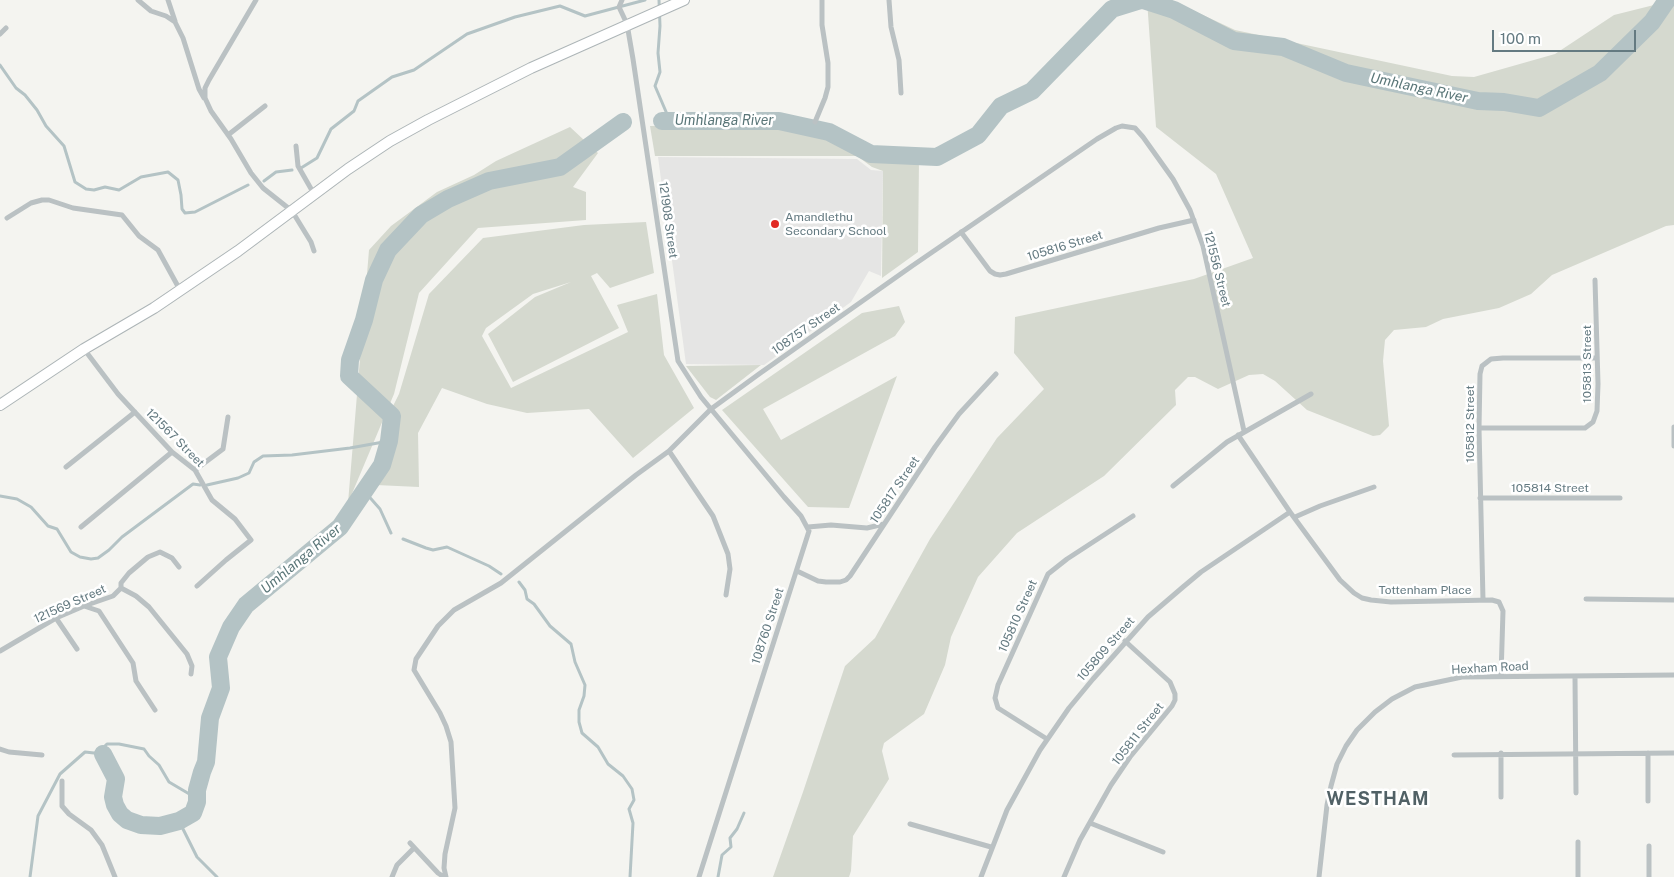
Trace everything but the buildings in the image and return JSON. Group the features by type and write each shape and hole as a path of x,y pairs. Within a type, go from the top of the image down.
{"street":[{"path":"138,0 151,11 166,16 175,22"},
{"path":"168,0 175,22 184,38 199,89 207,103 256,181 292,211 314,250"},
{"path":"207,103 205,93 209,80 256,0"},
{"name":"121908 Street","path":"622,0 619,7 631,23 675,347 682,369 711,409"},
{"path":"816,122 828,87 828,63 822,25 822,0"},
{"path":"889,0 891,28 899,60 901,93"},
{"path":"0,404 84,349 154,308 238,251 390,141 530,68 680,1"},
{"path":"0,34 6,28"},
{"path":"228,135 265,106"},
{"name":"108757 Street","path":"445,877 444,868 454,808 451,742 440,713 414,670 415,661 444,619 454,610 494,588 636,474 668,451 711,409 961,232 1108,132 1122,126 1135,128"},
{"name":"121556 Street","path":"1135,128 1152,147 1184,196 1194,220 1203,246 1244,431"},
{"path":"296,146 298,166 314,195"},
{"path":"7,218 31,203 42,200 49,200 72,208 122,215 139,236 158,250 180,290"},
{"name":"105816 Street","path":"961,232 990,271 995,274 1006,274 1159,228 1194,220"},
{"name":"105813 Street","path":"1479,428 1585,428 1593,422 1597,411 1596,280"},
{"name":"121567 Street","path":"84,349 118,394 172,452 195,470 212,500 235,519 251,540 197,586"},
{"name":"105812 Street","path":"1483,600 1479,428 1480,374 1482,366 1491,359 1597,358"},
{"name":"105817 Street","path":"797,571 818,581 834,582 846,580 954,421 996,374"},
{"path":"1173,486 1214,452 1244,431 1311,394"},
{"path":"711,409 801,516 808,527 830,525 867,528 884,524"},
{"path":"66,467 135,412"},
{"path":"195,470 223,449 228,417"},
{"path":"1674,427 1674,446"},
{"name":"Tottenham Place","path":"1238,435 1290,512 1340,580 1354,593 1362,598 1391,602 1483,600 1499,602 1503,612 1501,676"},
{"path":"668,451 713,516 728,554 730,569 726,595"},
{"path":"81,527 172,452"},
{"path":"1295,518 1320,506 1374,487"},
{"name":"105814 Street","path":"1480,498 1620,498"},
{"name":"105809 Street","path":"981,877 991,847 1007,810 1047,739 1075,701 1125,641 1148,617 1200,572 1290,512"},
{"name":"105810 Street","path":"1047,739 998,708 995,698 998,685 1048,574 1067,559 1133,516"},
{"name":"108760 Street","path":"699,877 810,534 808,527"},
{"path":"179,567 172,558 160,552 148,557 134,569 121,583 121,588 136,596 149,608 188,654 192,666 190,674"},
{"name":"121569 Street","path":"0,651 56,618 113,596 121,588"},
{"path":"1586,600 1674,600"},
{"path":"84,606 99,611 133,663 136,681 154,710"},
{"path":"56,618 77,650"},
{"name":"105811 Street","path":"1064,877 1080,840 1106,794 1130,757 1175,700 1174,689 1170,682 1125,641"},
{"name":"Hexham Road","path":"1320,877 1331,786 1337,764 1346,746 1358,730 1375,712 1392,699 1415,687 1462,677 1674,675"},
{"path":"1575,677 1576,793"},
{"path":"0,749 9,752 42,755"},
{"path":"1648,753 1648,801"},
{"path":"1454,755 1674,753"},
{"path":"1501,754 1501,797"},
{"path":"62,781 62,806 69,814 90,830 102,845 115,877"},
{"path":"1090,823 1163,852"},
{"path":"910,824 991,847"},
{"path":"1578,842 1578,877"},
{"path":"410,843 438,873 445,877"},
{"path":"1649,846 1649,877"},
{"path":"392,877 397,865 414,848"}],"shaded area":[{"path":"1147,0 1171,0 1235,30 1452,76 1474,77 1555,54 1614,15 1674,0 1674,225 1666,226 1552,275 1531,294 1499,308 1443,319 1426,327 1394,330 1385,340 1383,361 1389,426 1380,435 1373,436 1307,410 1275,381 1263,374 1249,375 1218,389 1195,377 1188,377 1175,390 1176,405 1104,476 1017,533 978,577 951,637 945,665 924,714 884,743 882,751 889,779 853,836 849,877 773,877 845,666 875,638 930,539 997,438 1044,389 1014,353 1015,317 1194,279 1253,258 1216,174 1156,127"},
{"path":"779,124 828,135 870,158 919,160 918,252 882,278 883,171 872,167 857,156 655,156 650,126"},
{"path":"570,127 598,153 573,187 586,192 586,220 478,228 419,293 394,394 348,503 369,250 391,226 437,192 474,175 496,161"},
{"name":"Amandlethu Secondary School","path":"658,157 857,159 871,170 883,171 881,276 869,271 851,302 764,365 686,364"},
{"path":"646,222 654,273 610,288 597,273 591,276 619,328 513,382 488,334 535,297 571,282 533,294 486,328 482,336 511,388 628,332 617,305 657,294 664,355 694,408 633,458 589,409 527,413 487,404 442,388 418,433 419,487 376,485 389,461 397,416 392,408 399,394 429,294 483,238 584,225"},
{"path":"899,306 905,322 895,336 763,409 781,440 897,376 849,508 808,507 722,410 862,313"},
{"path":"761,365 716,400 710,397 686,366"}],"waterway":[{"path":"301,168 317,158 331,129 354,111 358,101 392,77 414,70 467,34 515,17 560,6 585,16 645,0"},
{"path":"659,0 658,53 660,72 655,86 670,121"},
{"name":"Umhlanga River","path":"662,121 779,121 829,132 871,154 937,157 978,135 1001,106 1032,91 1112,9 1141,0"},
{"name":"Umhlanga River","path":"1143,0 1174,10 1234,41 1283,47 1346,73 1478,101 1504,102 1539,108 1600,73 1652,22 1667,0"},
{"path":"0,65 16,88 25,95 37,110 46,126 64,146 75,182 86,189 94,190 105,187 119,190 141,177 168,172 178,180 182,209 185,213 195,212 248,185"},
{"name":"Umhlanga River","path":"103,754 116,779 113,797 115,805 120,814 127,820 141,825 160,826 179,821 193,813 197,802 197,790 206,762 210,718 221,688 218,657 231,627 246,605 340,527 382,465 389,441 392,416 349,376 350,360 364,320 374,280 388,250 421,215 448,199 489,181 560,167 623,122"},
{"path":"264,181 276,172 292,170"},
{"path":"207,485 238,478 249,473 254,462 263,456 292,455 389,441"},
{"path":"0,496 17,499 31,507 48,526 57,529 71,552 80,557 91,559 98,558 109,550 122,537 193,484 200,485"},
{"path":"365,492 380,509 391,533"},
{"path":"403,539 433,550 447,547 489,566 501,574"},
{"path":"519,582 525,590 527,599 534,604 550,626 571,644 575,662 585,685 584,696 579,710 579,722 582,733 598,747 608,764 623,776 632,789 634,800 629,809 633,823 630,877"},
{"name":"Umhlanga River","path":"30,877 38,816 60,774 85,752 103,754 103,748 107,744 119,744 144,749 159,765 169,782 191,795 197,790"},
{"path":"718,877 722,855 731,847 730,838 737,829 744,813"},
{"path":"179,821 197,857 217,877"}],"place":[{"name":"Amandlethu Secondary School","path":"775,224"}],"district":[{"name":"WESTHAM","path":"1378,799"}]}
